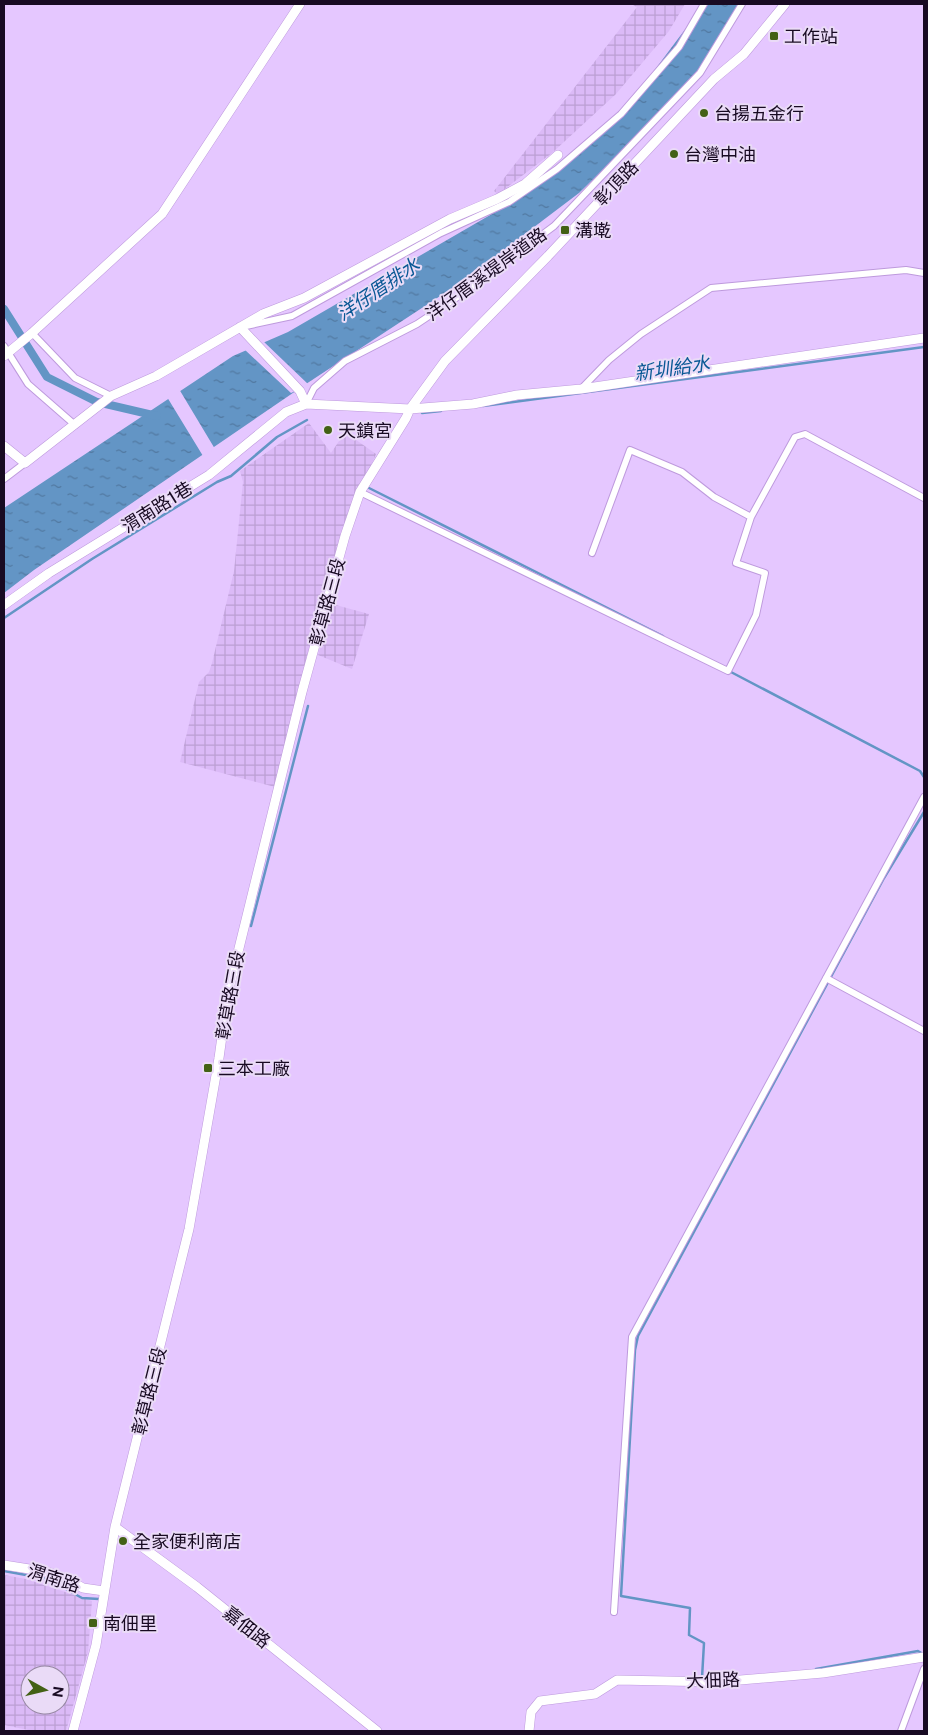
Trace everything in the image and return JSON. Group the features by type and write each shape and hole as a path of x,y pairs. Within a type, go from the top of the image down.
{"street":[{"path":"79,422 28,384 7,351 30,335 162,214 300,4"},
{"path":"240,328 292,316 441,233 509,202 558,169 621,114 679,47 704,4"},
{"name":"洋仔厝溪堤岸道路","path":"306,404 314,388 345,361 417,324 465,292 554,226 700,73 742,4"},
{"name":"彰頂路","path":"360,492 408,413 445,361 548,256 714,79 744,54 785,4"},
{"path":"4,479 111,396 156,376 263,314 304,298 450,219 497,199 525,184 558,156"},
{"path":"581,389 609,360 642,334 711,288 906,270 924,273"},
{"path":"240,328 300,391 306,404 408,413 473,404 517,395 581,389 924,338"},
{"path":"30,335 76,378 111,396"},
{"name":"渭南路1巷","path":"4,605 49,574 208,475 286,412 306,404"},
{"path":"360,492 728,671 756,615 765,573 736,563 751,517 795,437 805,434 923,496"},
{"path":"4,446 25,463"},
{"path":"592,553 630,450 682,472 714,497 751,517"},
{"name":"彰草路三段","path":"73,1731 96,1645 115,1527 189,1228 219,1058 228,993 240,938 302,692 345,536 360,492"},
{"path":"614,1612 632,1337 924,797"},
{"path":"826,978 924,1032"},
{"name":"嘉佃路","path":"115,1527 197,1587 376,1731"},
{"name":"渭南路","path":"4,1564 48,1572 67,1579 83,1588 104,1591"},
{"name":"大佃路","path":"528,1731 531,1712 540,1701 595,1694 617,1680 717,1682 823,1673 924,1657"},
{"path":"901,1731 924,1669"}],"shaded area":[{"path":"631,4 685,4 669,31 616,94 552,153 498,194 494,191 637,7"},
{"path":"309,423 331,453 345,432 376,454 360,492 279,788 180,762 199,682 209,672 212,663 234,571 243,482 240,471"},
{"path":"332,604 369,614 352,669 318,655"},
{"path":"4,1575 26,1579 92,1601 88,1652 66,1731 33,1731 4,1725"}],"water":[{"name":"洋仔厝排水","path":"704,4 740,4 698,71 654,120 579,193 460,283 309,382 34,570 4,593 4,508 233,356 288,332 511,203 621,115"}],"pier":[{"path":"263,341 309,385 291,393 244,349"},
{"path":"179,389 215,449 203,456 167,397"}],"waterway":[{"path":"4,309 47,377 97,402 157,416"},
{"name":"新圳給水","path":"483,406 924,347"},
{"name":"新圳給水","path":"422,413 441,411"},
{"path":"4,618 92,559 217,482 231,476 277,437 307,420"},
{"path":"369,488 663,636"},
{"path":"729,671 920,771 924,777"},
{"path":"251,926 308,706"},
{"path":"702,1678 704,1643 689,1635 690,1608 621,1596 635,1350 638,1336 884,878 924,812"},
{"path":"4,1571 48,1579 82,1598 99,1599"},
{"path":"816,1669 918,1651 923,1654"}],"place":[{"name":"工作站","path":"774,36"},
{"name":"台揚五金行","path":"704,113"},
{"name":"台灣中油","path":"674,154"},
{"name":"溝墘","path":"565,230"},
{"name":"天鎮宮","path":"328,430"},
{"name":"三本工廠","path":"208,1068"},
{"name":"全家便利商店","path":"123,1541"},
{"name":"南佃里","path":"93,1623"}]}
